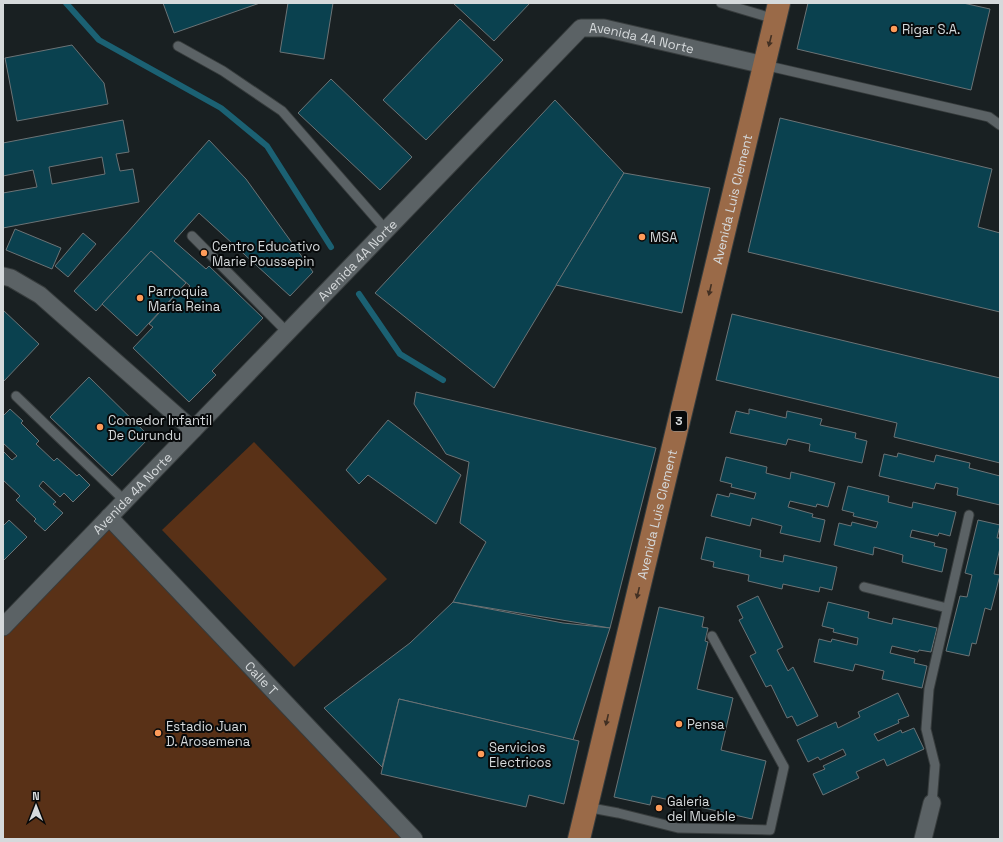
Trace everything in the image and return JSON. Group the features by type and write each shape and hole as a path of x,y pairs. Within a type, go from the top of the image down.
{"main road":[{"name":"Avenida Luis Clement","path":"579,839 777,11"}],"street":[{"name":"Avenida 4A Norte","path":"3,627 581,28 604,28 764,65"},
{"path":"3,276 11,278 40,296 193,430"},
{"name":"Calle T","path":"109,517 414,839"},
{"path":"923,839 932,803"}],"lane":[{"path":"721,3 777,11"},
{"path":"178,46 222,71 282,111 386,230"},
{"path":"764,65 988,117 1000,125"},
{"path":"192,236 287,332"},
{"path":"16,396 125,500"},
{"path":"932,803 935,765 926,729 929,689 969,515"},
{"path":"864,587 948,608"},
{"path":"586,807 678,828 770,830 784,767 712,636"}],"shaded area":[{"path":"254,442 387,579 294,667 162,530"},
{"name":"Estadio Juan D. Arosemena","path":"109,517 414,839 3,839 3,627"}],"building":[{"path":"163,3 260,3 174,33"},
{"path":"288,3 333,3 324,59 280,52"},
{"path":"453,3 530,3 494,41"},
{"name":"Rigar S.A.","path":"808,3 963,3 990,9 971,90 797,49"},
{"path":"460,19 503,60 426,140 383,100"},
{"path":"72,45 104,83 108,104 17,121 5,58"},
{"path":"331,79 412,157 380,190 298,113"},
{"path":"555,100 624,173 494,388 375,293"},
{"path":"780,118 992,169 978,227 1000,233 1000,312 748,252"},
{"path":"123,120 129,152 116,154 120,171 133,169 139,202 3,228 3,193 37,187 33,170 3,176 3,143","holes":["102,157 105,174 52,184 49,167"]},
{"name":"Centro Educativo Marie Poussepin","path":"209,140 246,179 313,272 290,296 199,213 174,241 206,269 209,266 263,318 212,371 216,375 189,402 133,348 153,327 149,324 178,292 181,294 190,286 151,251 96,311 74,291"},
{"name":"MSA","path":"624,173 710,188 682,313 556,285"},
{"path":"15,229 61,248 52,269 6,250"},
{"path":"83,233 96,244 68,277 55,266"},
{"name":"Parroquia María Reina","path":"151,251 186,283 137,336 102,304"},
{"path":"3,310 39,344 4,381 3,381"},
{"path":"732,314 1000,378 1000,463 894,437 897,423 716,380"},
{"name":"Comedor Infantil De Curundu","path":"89,377 150,437 112,476 50,417"},
{"path":"416,392 656,448 610,628 453,602 486,542 460,523 469,462 446,454 414,404"},
{"path":"10,409 23,421 21,423 39,441 36,444 54,461 57,458 77,476 79,474 90,485 73,502 64,493 60,497 43,481 39,486 56,502 53,504 63,513 45,531 34,521 36,519 16,500 20,496 3,480 3,451 12,460 17,456 3,443 3,416"},
{"path":"749,409 786,418 787,411 822,419 820,425 856,433 855,438 867,441 862,463 809,451 810,444 788,439 786,445 730,433 736,411 749,414"},
{"path":"388,420 461,475 436,524 368,475 359,484 346,470"},
{"path":"898,453 934,462 936,455 970,463 969,468 1000,476 1000,505 957,495 958,488 936,483 934,489 879,476 884,454 897,457"},
{"path":"726,457 767,467 766,473 790,479 791,472 835,483 828,507 817,504 816,507 790,501 788,507 813,514 812,517 825,520 820,542 780,533 782,526 752,518 750,526 711,516 717,494 729,497 730,493 754,499 756,493 731,487 732,484 720,481"},
{"path":"848,486 889,496 888,502 912,508 913,502 956,512 950,536 939,533 938,536 912,530 910,537 935,543 934,546 947,549 942,572 902,562 903,555 874,547 873,555 834,545 839,523 851,526 852,522 876,528 878,522 853,516 854,513 842,510"},
{"path":"9,520 27,537 3,561 3,526"},
{"path":"978,520 1000,525 997,538 1000,538 1000,548 994,574 1000,575 991,610 985,608 976,644 972,643 969,656 946,651 960,596 967,597 972,575 965,573"},
{"path":"706,537 761,550 760,557 783,562 784,555 837,567 832,590 820,587 819,592 783,584 782,589 748,581 749,575 713,567 714,562 701,559"},
{"path":"758,596 783,647 777,650 788,671 793,667 818,716 797,726 792,716 787,718 771,685 766,687 750,656 756,653 739,620 743,618 737,606"},
{"path":"453,602 563,623 610,628 573,740 399,699 382,767 324,708 410,643"},
{"path":"828,602 869,612 868,618 892,624 893,618 937,628 931,652 919,650 918,652 892,646 890,653 915,659 914,663 927,666 922,688 882,679 884,671 855,664 853,671 814,662 819,639 831,642 832,639 857,645 858,638 833,632 834,629 822,626"},
{"name":"Pensa","path":"659,607 704,617 702,627 708,628 705,641 708,642 697,689 733,698 721,750 766,761 752,819 652,796 650,805 614,797"},
{"path":"898,693 909,716 898,720 899,723 874,734 878,741 901,730 902,733 914,728 924,749 887,766 884,759 856,772 859,778 823,795 813,774 825,769 823,766 846,755 843,749 820,760 818,757 808,762 797,740 836,722 838,728 860,717 858,712"},
{"name":"Servicios Electricos","path":"399,699 579,741 564,804 529,795 526,807 381,774"}],"waterway":[{"path":"66,3 99,40 221,108 267,146 331,247"},
{"path":"359,294 400,354 443,380"}],"place":[{"name":"Rigar S.A.","path":"894,29"},
{"name":"MSA","path":"642,237"},
{"name":"Centro Educativo Marie Poussepin","path":"204,253"},
{"name":"Parroquia María Reina","path":"140,298"},
{"name":"Comedor Infantil De Curundu","path":"100,427"},
{"name":"Pensa","path":"679,724"},
{"name":"Estadio Juan D. Arosemena","path":"158,733"},
{"name":"Servicios Electricos","path":"481,754"},
{"name":"Galeria del Mueble","path":"659,808"}]}
